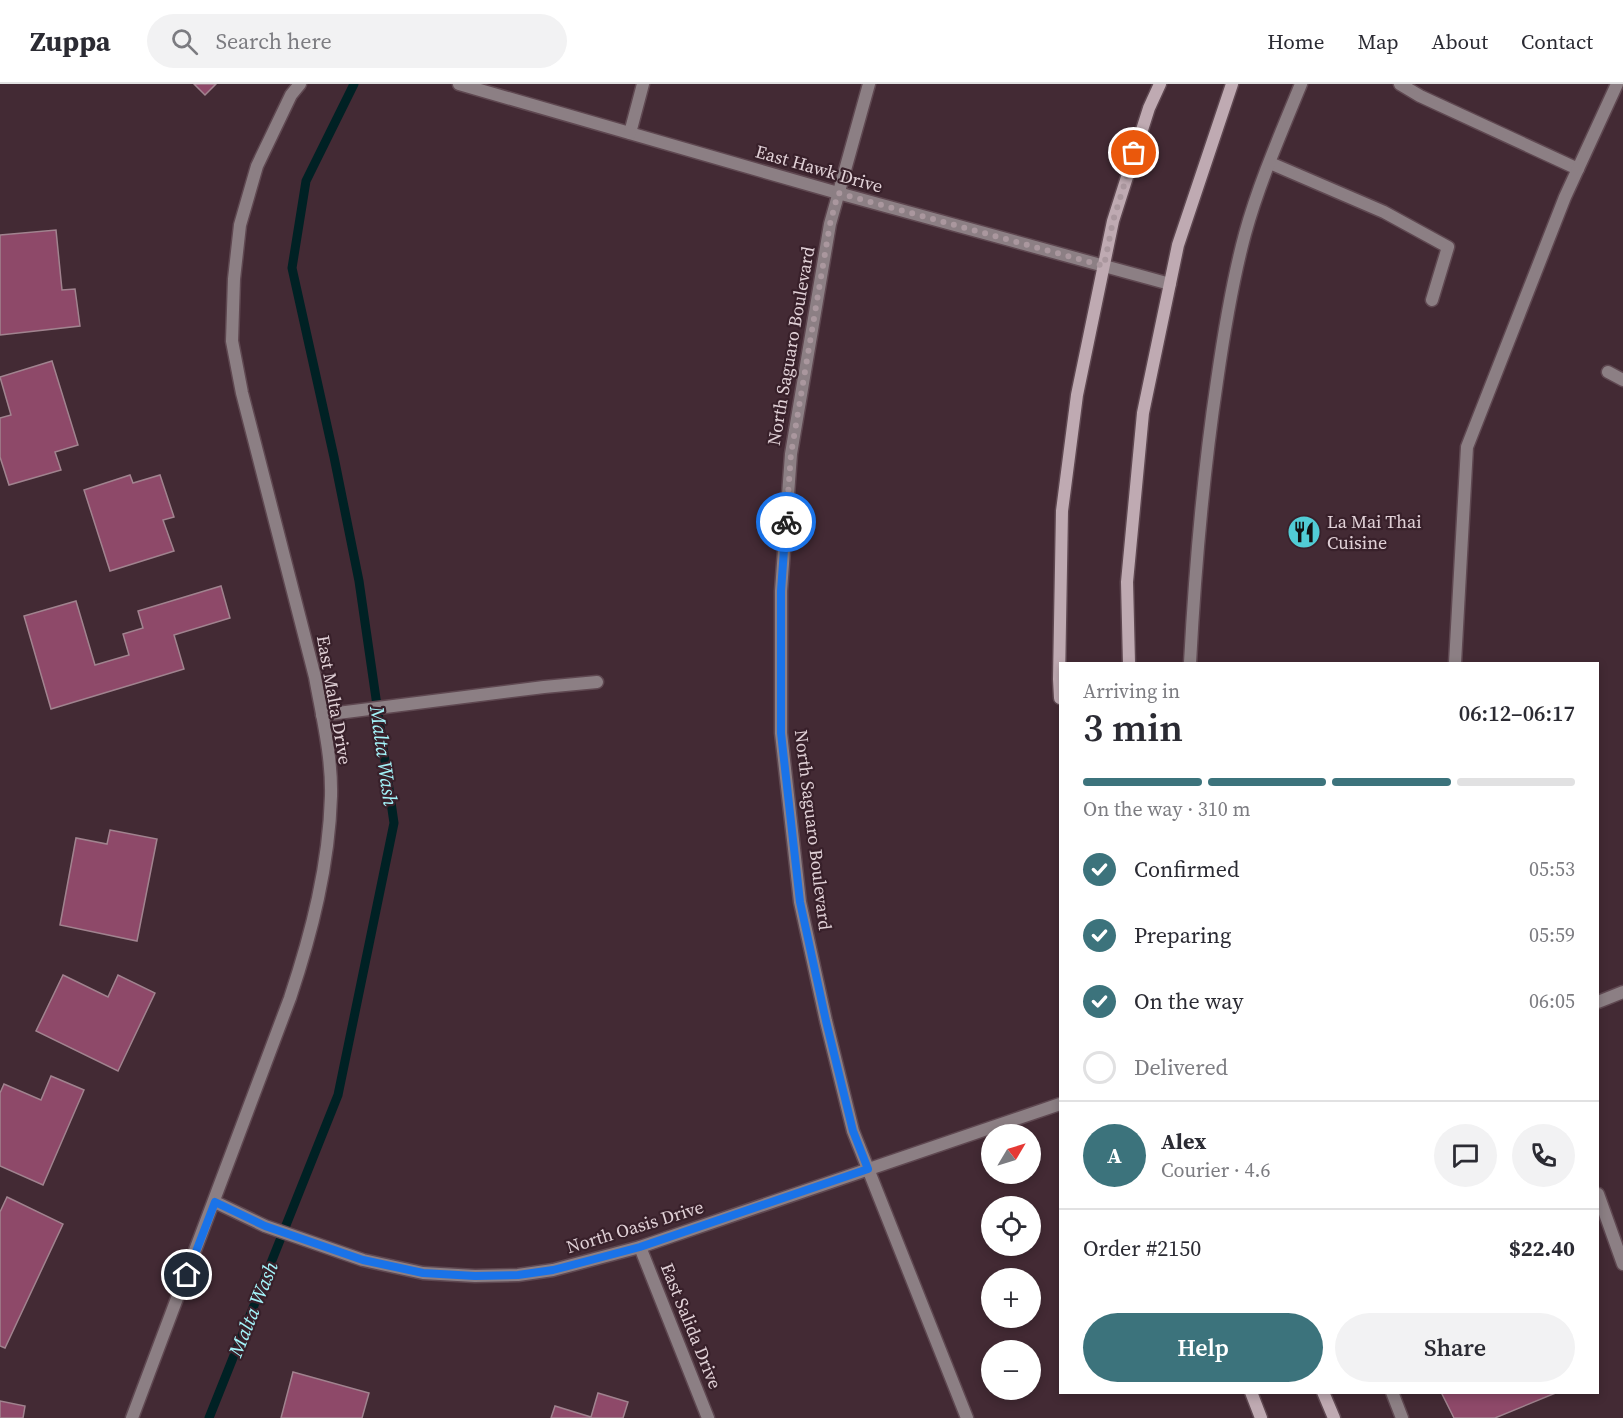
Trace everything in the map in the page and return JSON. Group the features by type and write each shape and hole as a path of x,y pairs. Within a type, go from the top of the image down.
{"main road":[{"path":"1059,662 1062,511 1077,395 1113,221 1149,108 1160,84"},
{"path":"1129,662 1127,582 1143,413 1178,245 1232,84"},
{"path":"1252,1394 1261,1418"},
{"path":"1324,1394 1334,1418"}],"street":[{"name":"East Malta Drive","path":"132,1418 290,998 307,947 325,859 331,794 326,739 315,677 242,393 232,341 234,279 240,225 257,166 291,95 300,84"},
{"name":"East Hawk Drive","path":"459,84 838,193 1170,284"},
{"path":"630,134 643,84"},
{"name":"North Saguaro Boulevard","path":"869,84 828,236 791,454 781,591 781,733 800,902 853,1131 967,1418"},
{"path":"1190,662 1195,566 1227,313 1245,233 1301,84"},
{"path":"1400,84 1420,96 1578,169"},
{"path":"1455,662 1467,447 1565,197 1617,84"},
{"path":"1270,163 1384,212 1448,247 1432,300"},
{"path":"1608,372 1623,380"},
{"path":"322,716 597,682"},
{"path":"1599,1002 1623,992"},
{"name":"North Oasis Drive","path":"215,1202 265,1226 363,1260 423,1273 475,1276 518,1275 553,1270 640,1247 1059,1104"},
{"path":"1599,1197 1623,1264"},
{"name":"East Salida Drive","path":"640,1247 708,1418"},
{"path":"1393,1394 1402,1418"}],"building":[{"path":"194,84 216,84 205,95"},
{"path":"56,230 62,290 75,289 80,326 0,335 0,235"},
{"path":"52,361 78,445 55,452 61,470 9,485 0,457 0,418 11,415 0,377"},
{"path":"130,475 133,483 160,475 174,517 163,520 174,551 110,571 84,490"},
{"path":"221,586 230,618 174,635 184,669 51,709 24,616 76,601 95,665 129,655 123,634 143,628 138,611"},
{"path":"110,830 157,839 137,941 60,925 76,838 107,844"},
{"path":"63,975 108,997 118,975 155,993 118,1071 36,1031"},
{"path":"51,1076 84,1090 43,1185 0,1166 0,1093 4,1084 41,1100"},
{"path":"7,1197 63,1224 5,1348 0,1346 0,1212"},
{"path":"293,1372 369,1393 362,1418 281,1418"},
{"path":"598,1393 628,1402 623,1418 551,1418 555,1406 591,1417"},
{"path":"1442,1394 1553,1394 1495,1418 1454,1418"},
{"path":"0,1401 25,1406 23,1418 0,1418"}],"waterway":[{"name":"Malta Wash","path":"209,1418 338,1095 394,823 359,581 292,268 306,181 354,84"}],"way so far":[{"path":"786,522 791,454 830,224 838,193 1104,266 1113,221 1134,153"}],"place":[{"name":"La Mai Thai Cuisine","path":"1304,532"}],"route":[{"path":"187,1275 215,1202 265,1226 363,1260 423,1273 475,1276 518,1275 553,1270 640,1247 868,1169 853,1131 800,902 781,733 781,591 786,522"}]}
